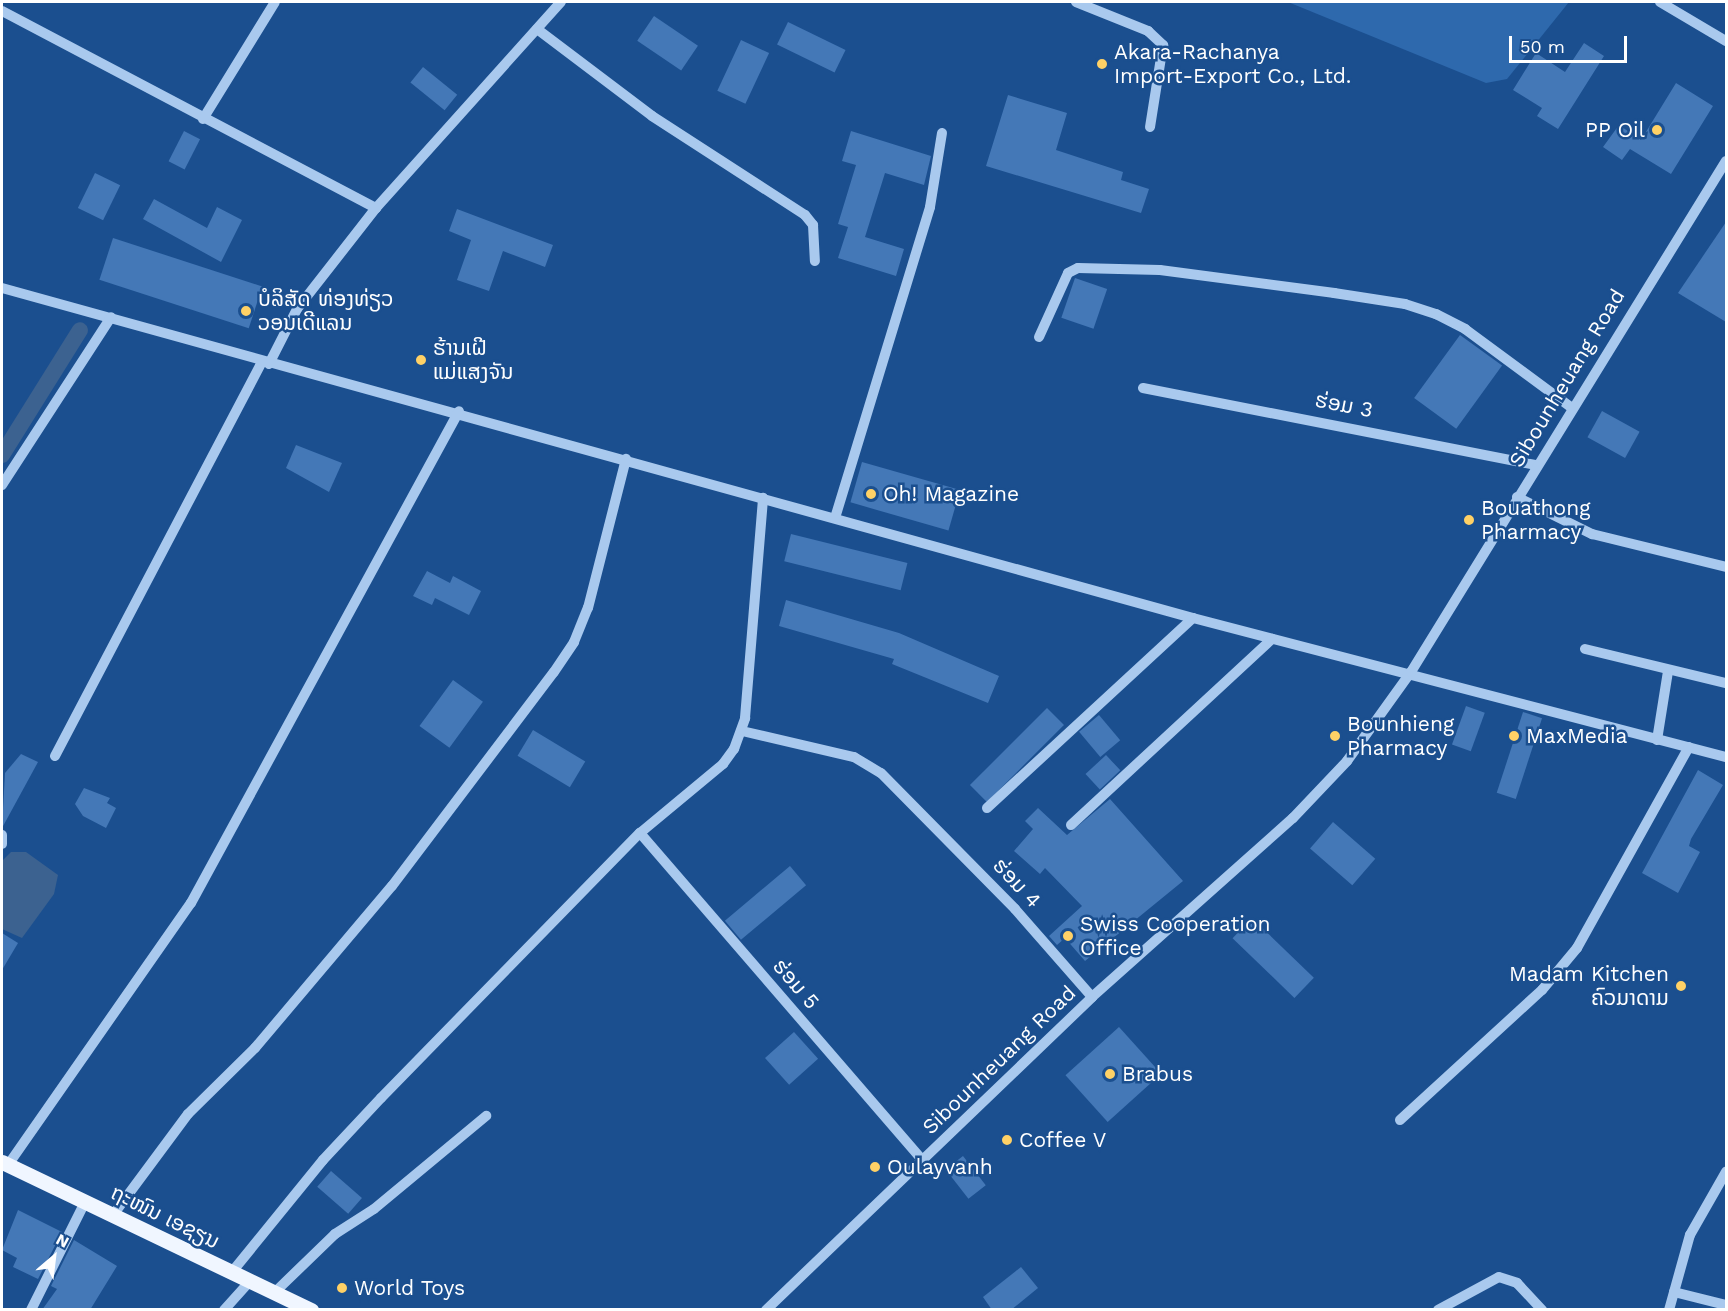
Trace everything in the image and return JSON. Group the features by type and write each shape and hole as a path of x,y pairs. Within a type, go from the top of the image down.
{"main road":[{"name":"ຖະໜົນ ເອຊຽນ","path":"5,1163 311,1310"}],"street":[{"path":"203,119 275,2"},
{"path":"55,756 297,309 376,208 561,2"},
{"path":"1076,2 1148,31 1163,45 1150,127"},
{"path":"1660,2 1726,41"},
{"path":"2,11 203,119 376,208"},
{"path":"537,29 652,116 805,215 813,225 815,261"},
{"path":"836,518 930,207 942,133"},
{"name":"Sibounheuang Road","path":"766,1310 1092,997 1293,818 1347,761 1411,672 1726,161"},
{"path":"1040,337 1068,273 1078,268 1160,270 1334,293 1405,304 1436,314 1466,329 1572,408"},
{"path":"2,288 111,316 266,363 459,411 1192,618 1411,672 1726,757"},
{"path":"2,485 111,316"},
{"name":"ຮ່ອມ 3","path":"1143,388 1537,465"},
{"path":"5,1163 191,903 459,411"},
{"path":"112,1215 188,1114 255,1048 392,886 554,672 574,642 588,608 626,459"},
{"path":"1517,497 1592,534 1726,567"},
{"path":"232,1272 330,1152 640,833 723,764 742,731 763,498"},
{"path":"987,808 1192,618"},
{"path":"1071,825 1272,639"},
{"path":"1585,649 1726,683"},
{"path":"1657,740 1668,670"},
{"name":"ຮ່ອມ 4","path":"742,731 854,757 910,797 1092,997"},
{"path":"1400,1120 1542,990 1577,948 1689,747"},
{"name":"ຮ່ອມ 5","path":"640,833 922,1161"},
{"path":"2,835 2,844"},
{"path":"274,1293 335,1234 374,1209 486,1116"},
{"path":"1669,1310 1690,1235 1722,1188 1726,1172"},
{"path":"31,1310 86,1202"},
{"path":"1438,1310 1499,1277 1518,1283 1542,1310"},
{"path":"224,1310 250,1281"},
{"path":"1674,1292 1726,1305"}],"shaded area":[{"path":"1288,2 1569,2 1507,79 1486,83"},
{"path":"11,852 26,852 58,875 54,894 22,938 2,929 2,861"}],"building":[{"path":"654,16 698,46 681,71 637,41"},
{"path":"788,22 846,50 835,73 777,44"},
{"path":"741,40 769,53 745,104 717,91"},
{"path":"1584,43 1604,56 1558,129 1537,116 1542,108 1513,90 1536,53 1565,72"},
{"path":"423,67 457,95 445,110 410,83"},
{"path":"1676,83 1713,106 1671,174 1630,149 1622,160 1603,147 1619,125 1641,140"},
{"path":"1008,95 1067,113 1056,150 1123,172 1121,180 1149,189 1141,213 986,166"},
{"path":"184,131 200,139 185,169 169,161"},
{"path":"851,131 931,156 924,185 885,173 865,237 904,249 896,276 838,258 848,227 838,224 856,165 842,161"},
{"path":"95,173 120,185 103,220 78,208"},
{"path":"154,199 207,228 217,207 242,220 221,262 143,219"},
{"path":"457,209 553,245 545,267 503,251 489,291 457,280 471,240 449,231"},
{"path":"1726,222 1726,322 1678,293"},
{"path":"113,238 262,287 249,328 99,280"},
{"path":"1075,278 1107,289 1093,329 1061,318"},
{"path":"1460,335 1502,366 1456,429 1414,398"},
{"path":"1602,411 1640,432 1625,458 1587,437"},
{"path":"296,445 342,463 329,492 286,468"},
{"path":"862,462 960,490 948,530 850,502"},
{"path":"791,534 907,563 901,590 784,561"},
{"path":"427,571 450,583 453,576 481,591 469,615 435,598 432,605 413,596"},
{"path":"786,600 899,633 999,676 988,703 892,664 894,659 779,626"},
{"path":"453,680 483,702 449,748 419,726"},
{"path":"1466,706 1485,713 1471,751 1452,745"},
{"path":"1047,708 1064,725 987,802 970,785"},
{"path":"1523,712 1542,718 1516,799 1497,793"},
{"path":"1099,715 1120,740 1100,757 1079,732"},
{"path":"533,730 585,761 570,787 518,756"},
{"path":"21,754 38,762 2,828 5,773"},
{"path":"1106,755 1120,770 1100,789 1086,774"},
{"path":"1698,770 1723,785 1691,839 1689,846 1700,852 1678,893 1642,873"},
{"path":"84,788 110,798 107,803 116,808 106,828 83,816 75,804"},
{"path":"1110,799 1183,881 1085,961 1065,938 1057,945 1049,936 1082,906 1045,868 1040,874 1014,851 1033,829 1025,821 1038,808 1067,835"},
{"path":"1333,822 1375,859 1352,885 1310,848"},
{"path":"790,866 806,885 741,940 725,921"},
{"path":"1252,918 1314,978 1294,998 1233,938"},
{"path":"2,933 18,943 2,970"},
{"path":"1119,1027 1161,1074 1108,1122 1065,1075"},
{"path":"794,1032 818,1059 789,1085 765,1058"},
{"path":"963,1156 986,1185 968,1199 946,1170"},
{"path":"331,1171 362,1198 348,1214 317,1187"},
{"path":"18,1210 62,1232 38,1279 13,1267 17,1258 2,1250"},
{"path":"74,1240 117,1266 90,1310 42,1310 57,1289 51,1286"},
{"path":"1021,1267 1038,1288 1011,1310 992,1310 983,1297"}],"waterway":[{"path":"2,455 80,330"}],"place":[{"name":"Akara-Rachanya Import-Export Co., Ltd.","path":"1102,64"},
{"name":"PP Oil","path":"1657,130"},
{"name":"ບໍລິສັດ ທ່ອງທ່ຽວ ວອນເດີແລນ","path":"246,311"},
{"name":"ຮ້ານເຝີ ແມ່ແສງຈັນ","path":"421,360"},
{"name":"Oh! Magazine","path":"871,494"},
{"name":"Bouathong Pharmacy","path":"1469,520"},
{"name":"Bounhieng Pharmacy","path":"1335,736"},
{"name":"MaxMedia","path":"1514,736"},
{"name":"Swiss Cooperation Office","path":"1068,936"},
{"name":"Madam Kitchen ຄົວມາດາມ","path":"1681,986"},
{"name":"Brabus","path":"1110,1074"},
{"name":"Coffee V","path":"1007,1140"},
{"name":"Oulayvanh","path":"875,1167"},
{"name":"World Toys","path":"342,1288"}]}
